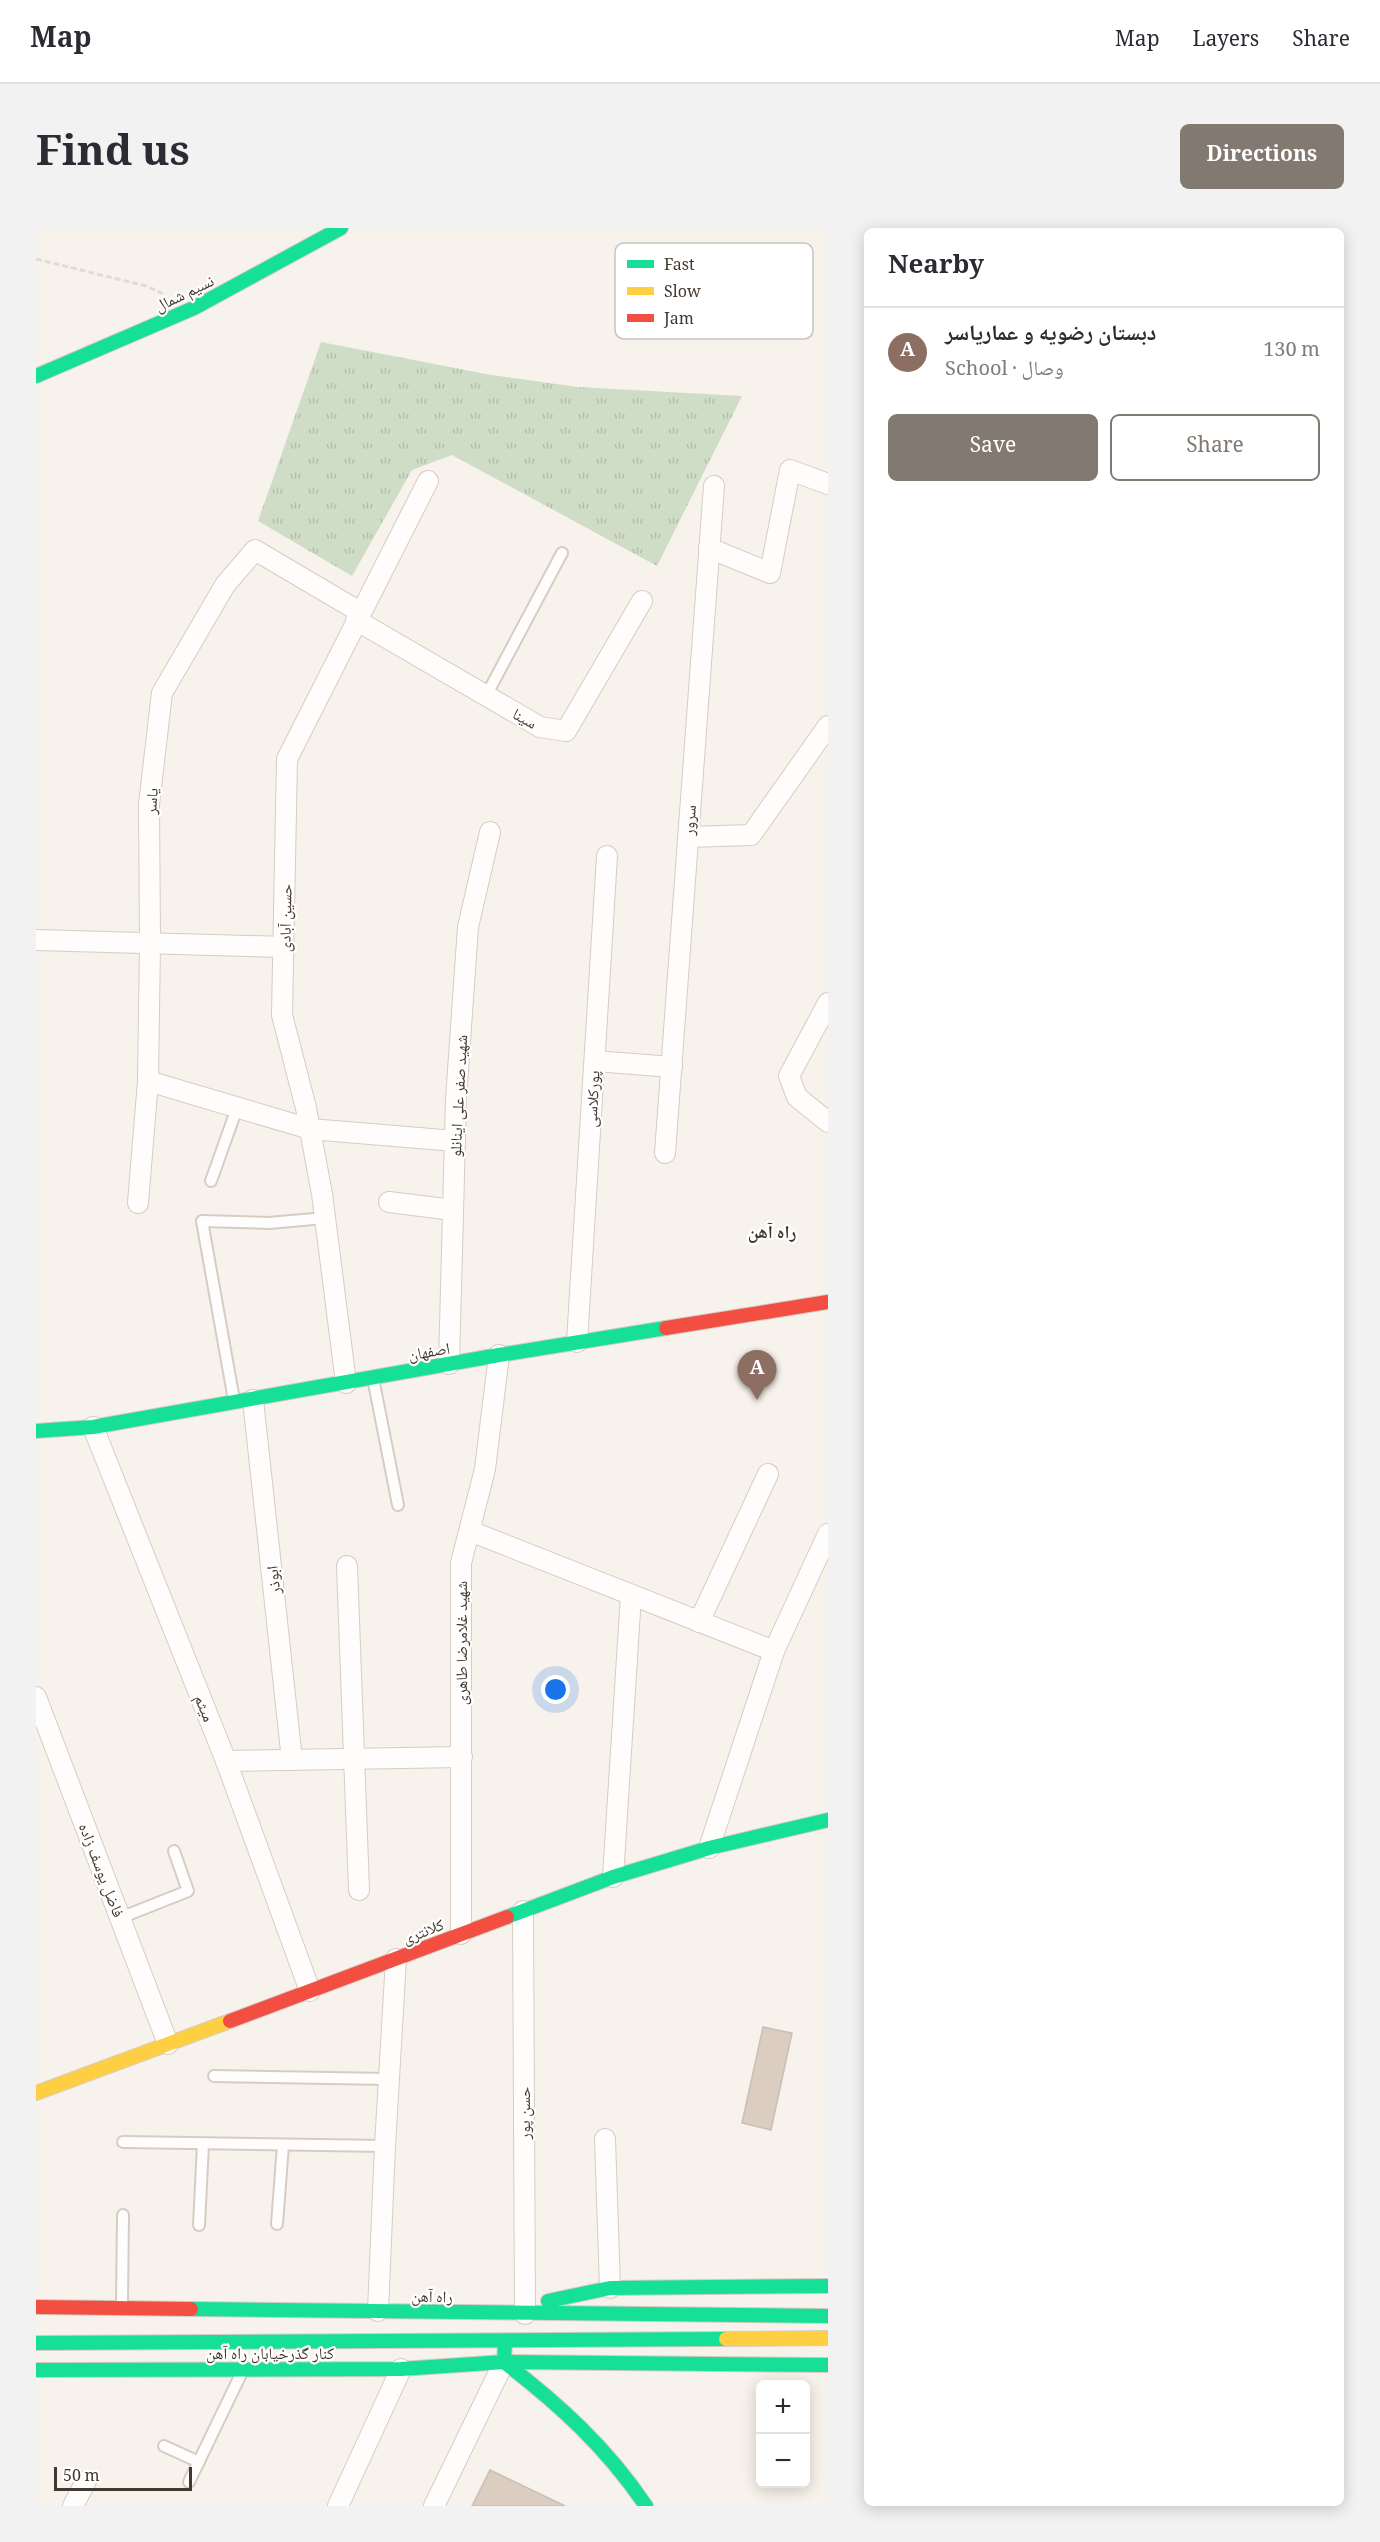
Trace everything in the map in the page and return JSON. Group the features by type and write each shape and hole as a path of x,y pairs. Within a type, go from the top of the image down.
{"main road":[{"name":"نسیم شمال","path":"36,376 194,308 341,228"},
{"name":"اصفهان","path":"36,1431 93,1427 499,1355 828,1302"},
{"name":"کلانتری","path":"38,2086 168,2044 613,1877 709,1848 828,1820"},
{"path":"525,2314 546,2302 610,2288 828,2286"},
{"name":"راه آهن","path":"36,2307 828,2316"},
{"path":"36,2343 505,2342 828,2338"},
{"path":"505,2342 504,2362 554,2400 598,2444 646,2506"},
{"name":"کنار گذرخیابان راه آهن","path":"37,2372 401,2369 504,2362 828,2365"}],"street":[{"path":"710,548 771,573 790,470 828,484"},
{"name":"حسین آبادی","path":"346,1383 325,1218 310,1129 282,1015 287,759 428,481"},
{"name":"سرور","path":"665,1153 714,486"},
{"name":"یاسر","path":"138,1203 147,1081 150,943 149,804 162,693 225,585 255,550 358,616"},
{"name":"سینا","path":"358,616 540,727 566,731 642,601"},
{"path":"688,837 751,835 828,726"},
{"name":"شهید صفر علی اینانلو","path":"449,1364 455,1141 468,927 490,832"},
{"name":"پورکلاسی","path":"578,1342 607,856"},
{"path":"36,940 285,947"},
{"path":"828,1003 789,1076 797,1097 828,1122"},
{"path":"595,1061 672,1067"},
{"path":"147,1081 310,1129 455,1141"},
{"path":"389,1202 453,1210"},
{"name":"شهید غلامرضا طاهری","path":"461,1934 461,1563 485,1469 499,1355"},
{"name":"ابوذر","path":"244,1402 292,1760"},
{"name":"میثم","path":"93,1427 226,1761 310,1991"},
{"path":"699,1622 768,1474"},
{"path":"470,1531 774,1651"},
{"path":"709,1848 774,1651 828,1534"},
{"path":"347,1566 359,1890"},
{"path":"613,1877 631,1595"},
{"name":"فاضل یوسف زاده","path":"36,1697 168,2044"},
{"path":"226,1761 462,1757"},
{"name":"حسن پور","path":"523,1911 525,2314"},
{"path":"378,2311 396,1959"},
{"path":"605,2139 610,2288"},
{"path":"434,2506 504,2362"},
{"path":"338,2506 401,2369"},
{"path":"73,2506 86,2481"}],"lane":[{"path":"486,696 562,553"},
{"path":"211,1181 237,1108"},
{"path":"244,1402 202,1221 269,1223 325,1218"},
{"path":"373,1378 398,1505"},
{"path":"120,1918 188,1891 174,1851"},
{"path":"213,2076 389,2079"},
{"path":"123,2142 385,2146"},
{"path":"199,2225 203,2144"},
{"path":"277,2224 283,2145"},
{"path":"122,2307 123,2215"},
{"path":"189,2482 244,2369"},
{"path":"164,2446 199,2462"}],"path":[{"path":"36,259 146,285 165,294"}],"green space":[{"path":"321,342 491,375 578,387 742,396 657,566 452,455 412,470 352,576 258,521"}],"building":[{"path":"763,2027 792,2033 771,2130 742,2123"},
{"path":"490,2470 565,2506 472,2506"}],"traffic: fast":[{"path":"36,376 194,308 341,228"},
{"path":"36,1431 93,1427 499,1355 666,1328"},
{"path":"507,1917 613,1877 709,1848 828,1820"},
{"path":"548,2301 610,2288 828,2286"},
{"path":"191,2309 828,2316"},
{"path":"36,2343 726,2339"},
{"path":"505,2341 504,2362 581,2428 615,2465 646,2506"},
{"path":"36,2370 401,2369 504,2362 828,2365"}],"traffic: slow":[{"path":"36,2093 230,2021"},
{"path":"726,2339 828,2338"}],"traffic: jam":[{"path":"666,1328 828,1302"},
{"path":"230,2021 507,1917"},
{"path":"36,2307 191,2309"}],"place":[{"name":"دبستان رضویه و عماریاسر","path":"757,1400"}],"district":[{"name":"راه آهن","path":"772,1232"}]}
